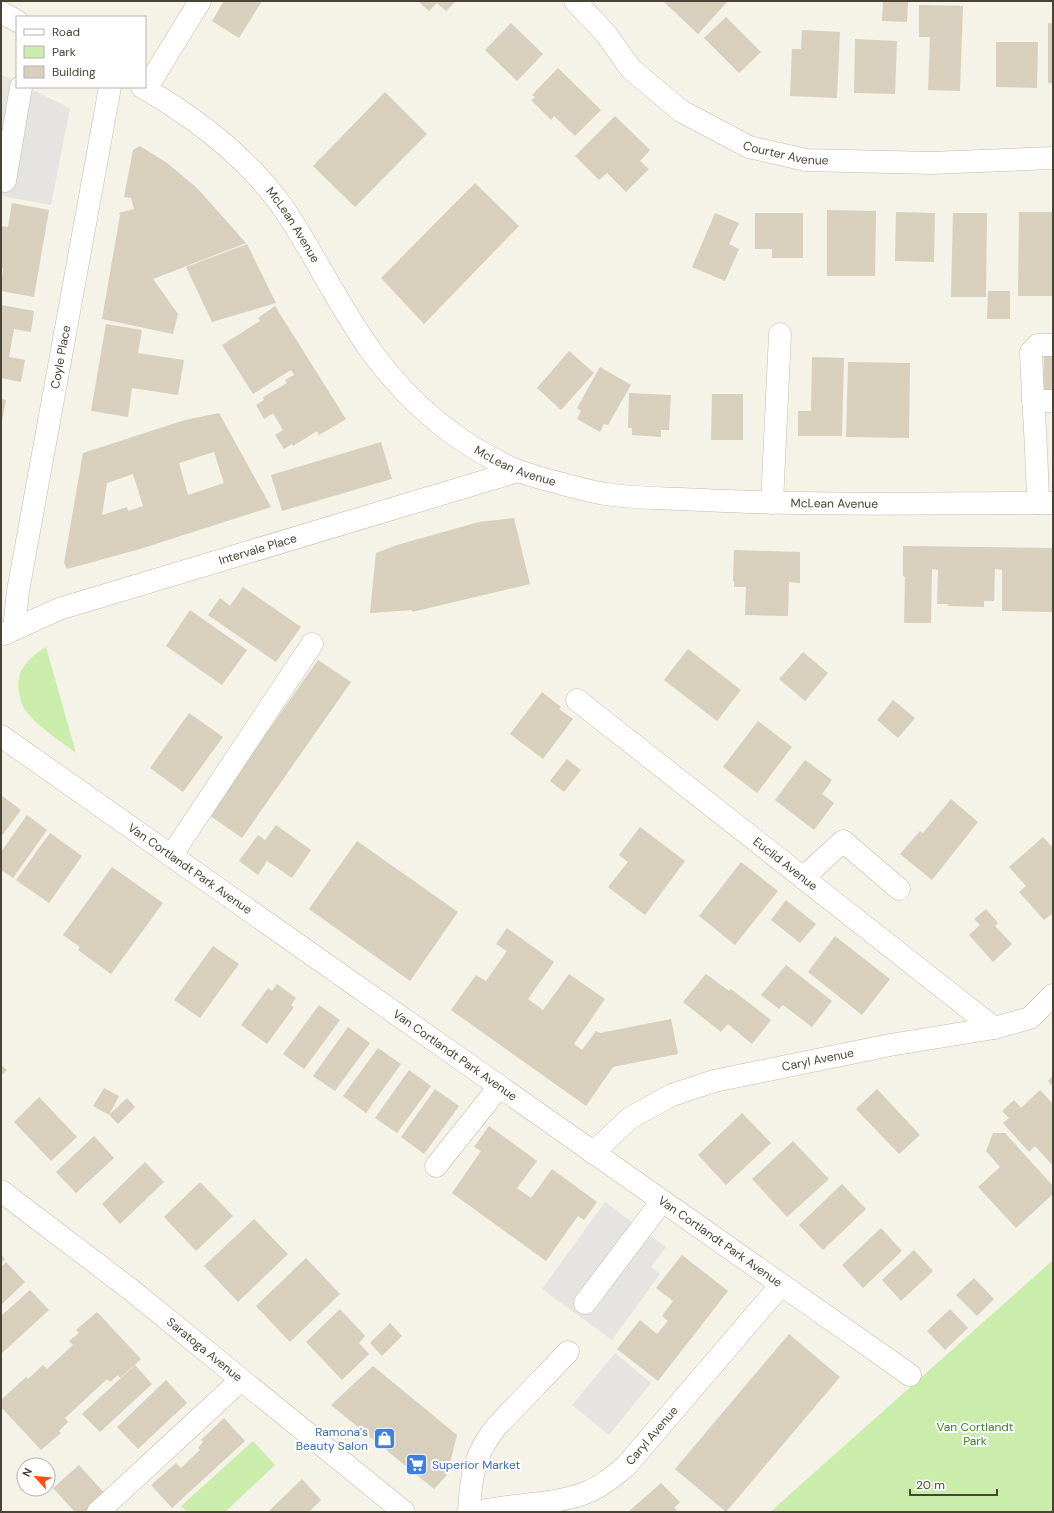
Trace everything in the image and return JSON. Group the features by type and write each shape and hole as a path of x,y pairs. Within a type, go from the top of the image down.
{"street":[{"path":"146,85 200,1"},
{"name":"Courter Avenue","path":"575,1 606,34 631,69 681,111 749,147 806,160 931,162 1053,158"},
{"path":"1,12 16,20"},
{"path":"5,181 21,88"},
{"name":"Coyle Place","path":"8,632 18,591 110,88"},
{"name":"McLean Avenue","path":"144,88 206,128 223,142 256,174 281,206 294,226 360,337 388,374 403,390 427,413 457,437 497,461 518,471 585,490 607,494 652,498 772,503 1046,503"},
{"path":"772,503 780,334"},
{"path":"1046,503 1043,401 1032,352 1038,345 1053,345"},
{"name":"Intervale Place","path":"8,632 59,609 518,471"},
{"path":"171,856 312,644"},
{"name":"Euclid Avenue","path":"577,700 994,1028"},
{"name":"Van Cortlandt Park Avenue","path":"1,736 781,1285 910,1374"},
{"path":"803,878 843,841 899,889"},
{"name":"Caryl Avenue","path":"593,1153 630,1118 672,1095 714,1081 890,1045 994,1028 1030,1018 1053,995"},
{"path":"436,1166 499,1087"},
{"name":"Saratoga Avenue","path":"1,1191 130,1289 404,1512"},
{"path":"585,1303 662,1201"},
{"name":"Caryl Avenue","path":"477,1512 505,1506 550,1501 585,1493 600,1485 626,1466 781,1285"},
{"path":"469,1512 474,1468 486,1439 568,1352"},
{"path":"98,1512 241,1380"}],"green space":[{"path":"46,647 76,753 37,723 25,710 21,701 18,688 20,674 33,656"},
{"name":"Van Cortlandt Park","path":"1053,1260 1053,1512 770,1512"},
{"path":"253,1441 275,1465 225,1512 187,1512 181,1506"}],"shaded area":[{"path":"1,74 16,81 16,88 29,88 70,108 51,205 1,196"},
{"path":"605,1202 666,1247 651,1267 660,1274 612,1340 542,1289"},
{"path":"615,1353 651,1383 609,1435 572,1405"}],"building":[{"path":"224,1 262,1 239,38 212,21"},
{"path":"418,1 456,1 446,11 437,3 429,11"},
{"path":"663,1 728,1 698,34"},
{"path":"883,1 908,1 907,22 882,21"},
{"path":"919,5 963,6 960,91 928,90 930,37 919,37"},
{"path":"726,17 761,52 739,73 704,38"},
{"path":"511,23 543,54 517,81 485,50"},
{"path":"1048,23 1053,23 1053,83 1048,83"},
{"path":"802,30 840,32 837,98 790,96 792,49 801,49"},
{"path":"855,39 897,41 895,94 854,93"},
{"path":"996,42 1038,42 1037,88 996,87"},
{"path":"558,68 601,110 575,136 554,116 551,120 531,100 535,97 532,95"},
{"path":"385,92 427,134 355,207 313,166"},
{"path":"615,116 650,150 640,161 649,169 626,192 607,173 599,180 575,156"},
{"path":"140,146 167,163 197,188 246,243 153,279 178,314 173,334 102,319 120,215 119,213 134,209 131,198 124,197 133,150"},
{"path":"475,183 519,226 424,324 381,278"},
{"path":"12,203 49,210 34,297 1,291 3,268 1,268 1,226 8,227"},
{"path":"827,210 876,211 875,276 827,276"},
{"path":"896,212 935,213 934,262 895,261"},
{"path":"1019,212 1053,212 1053,296 1018,296"},
{"path":"715,213 739,223 729,244 739,249 725,281 692,267"},
{"path":"755,213 803,213 803,258 772,258 772,249 755,249"},
{"path":"953,213 987,213 986,297 951,297"},
{"path":"247,244 276,303 212,322 186,267"},
{"path":"988,291 1010,291 1010,319 987,319"},
{"path":"1,305 34,311 31,332 14,329 9,357 25,360 21,382 1,378"},
{"path":"275,306 346,419 319,435 317,431 293,446 292,444 284,449 275,435 283,430 273,413 264,419 256,405 264,400 263,397 287,383 285,380 294,375 291,370 253,394 222,345 260,321 258,318"},
{"path":"106,324 142,330 138,353 184,360 178,395 132,388 128,417 91,411"},
{"path":"569,351 594,373 561,410 537,388"},
{"path":"1044,353 1053,353 1053,390 1043,390"},
{"path":"812,357 844,358 842,436 798,436 798,411 811,411"},
{"path":"848,362 910,363 909,438 846,437"},
{"path":"600,367 631,385 608,425 604,424 600,432 577,419 581,411 577,408"},
{"path":"629,393 671,395 669,430 661,430 661,437 632,435 632,428 628,428"},
{"path":"712,394 743,394 743,440 711,440"},
{"path":"1,399 6,400 2,421 1,421"},
{"path":"219,413 271,507 140,549 67,569 64,563 83,453 185,420","holes":["214,452 224,483 188,495 179,463","133,474 143,506 128,511 127,507 102,515 107,483"]},
{"path":"381,442 392,479 282,511 271,475"},
{"path":"514,518 530,584 412,612 412,610 370,613 376,553 397,545 479,522"},
{"path":"903,546 1053,548 1053,612 1002,611 1002,570 995,569 994,601 984,601 984,607 948,606 948,604 937,604 938,570 932,569 931,623 904,623 905,577 903,576"},
{"path":"734,550 800,552 800,583 789,582 788,616 745,615 746,587 734,587"},
{"path":"243,587 301,627 276,662 208,615 220,598 230,606"},
{"path":"190,610 247,650 222,685 166,646"},
{"path":"688,649 741,690 717,721 664,680"},
{"path":"803,652 828,673 805,701 779,679"},
{"path":"318,660 351,682 242,838 209,815"},
{"path":"542,692 561,707 559,709 573,719 543,759 510,734"},
{"path":"893,700 915,718 898,738 877,720"},
{"path":"189,713 223,737 183,792 150,768"},
{"path":"758,721 792,747 757,793 723,767"},
{"path":"567,759 581,770 564,792 550,781"},
{"path":"805,760 832,780 822,794 834,803 814,830 775,800"},
{"path":"1,795 21,810 1,837"},
{"path":"951,799 978,822 932,880 900,854 920,831 923,833"},
{"path":"27,815 47,830 13,878 1,870 1,852"},
{"path":"276,825 311,850 292,878 267,861 258,875 239,861 258,835 265,840"},
{"path":"640,827 685,861 645,915 608,887 628,862 619,855"},
{"path":"50,833 82,856 49,903 16,880"},
{"path":"1043,837 1053,848 1053,913 1044,920 1019,892 1026,886 1009,867"},
{"path":"357,841 458,912 410,981 309,909"},
{"path":"741,862 778,891 735,945 699,916"},
{"path":"112,867 163,903 111,974 78,950 80,947 63,935"},
{"path":"786,900 816,924 800,943 771,920"},
{"path":"986,909 998,923 995,926 1012,944 993,962 969,935 980,925 974,919"},
{"path":"507,928 554,962 528,999 543,1010 569,974 605,999 574,1044 582,1050 596,1031 600,1033 671,1019 678,1054 613,1067 586,1106 451,1010 476,975 486,981 507,951 496,944"},
{"path":"835,936 890,979 862,1015 808,972"},
{"path":"213,946 239,964 200,1018 174,1000"},
{"path":"786,965 832,1001 812,1027 783,1005 779,1009 761,995"},
{"path":"706,974 729,991 731,989 771,1020 752,1044 728,1024 721,1032 683,1002"},
{"path":"277,984 296,998 291,1005 294,1007 267,1044 241,1025 268,988 272,991"},
{"path":"319,1005 340,1020 304,1069 283,1054"},
{"path":"348,1027 370,1043 335,1091 313,1076"},
{"path":"378,1048 401,1064 366,1113 343,1096"},
{"path":"1,1065 7,1070 1,1076"},
{"path":"409,1070 431,1086 397,1133 375,1118"},
{"path":"1053,1076 1053,1087 1048,1081"},
{"path":"104,1088 119,1096 109,1115 93,1106"},
{"path":"435,1089 459,1106 424,1154 401,1137"},
{"path":"877,1089 920,1135 899,1154 856,1109"},
{"path":"1040,1090 1053,1104 1053,1166 1035,1146 1029,1152 1003,1123 1009,1118 1002,1111 1014,1100 1021,1108"},
{"path":"39,1097 77,1137 51,1161 14,1122"},
{"path":"127,1098 135,1107 118,1124 109,1115"},
{"path":"742,1113 771,1143 726,1185 698,1155"},
{"path":"489,1126 537,1161 517,1188 531,1198 552,1169 597,1202 584,1220 578,1216 546,1261 452,1193 481,1151 474,1147"},
{"path":"993,1133 1005,1133 1053,1186 1053,1194 1016,1228 978,1187 1000,1167 986,1151"},
{"path":"94,1136 114,1158 76,1193 56,1172"},
{"path":"793,1141 829,1179 787,1217 752,1179"},
{"path":"145,1162 164,1182 120,1224 102,1204"},
{"path":"200,1182 233,1216 196,1251 164,1217"},
{"path":"842,1184 866,1209 823,1250 799,1225"},
{"path":"254,1219 288,1254 238,1302 204,1266"},
{"path":"881,1228 902,1251 863,1288 842,1265"},
{"path":"914,1250 933,1271 901,1301 882,1280"},
{"path":"1,1254 5,1259 1,1263"},
{"path":"682,1255 728,1291 658,1381 617,1349 640,1320 657,1334 668,1321 662,1316 673,1301 656,1288"},
{"path":"306,1258 340,1294 290,1342 256,1306"},
{"path":"6,1262 25,1282 1,1305 1,1267"},
{"path":"974,1278 994,1299 977,1316 956,1295"},
{"path":"30,1290 49,1310 1,1354 1,1316"},
{"path":"340,1309 365,1336 359,1343 369,1354 342,1380 306,1342"},
{"path":"950,1309 968,1328 945,1350 927,1331"},
{"path":"97,1312 141,1359 120,1378 118,1375 110,1382 107,1379 65,1418 68,1422 59,1431 61,1433 41,1450 1,1407 1,1400 26,1377 28,1379 43,1365 47,1369 73,1345 69,1341 79,1333 76,1330"},
{"path":"390,1323 402,1336 382,1356 370,1343"},
{"path":"789,1334 840,1377 726,1512 675,1469"},
{"path":"135,1365 152,1384 100,1432 82,1414"},
{"path":"373,1366 457,1435 447,1475 434,1489 331,1405"},
{"path":"166,1380 187,1403 138,1449 117,1427"},
{"path":"224,1418 245,1441 172,1508 151,1485 176,1463 181,1468 200,1450 198,1448 203,1442 201,1440"},
{"path":"79,1465 107,1496 89,1512 75,1512 56,1491 56,1485"},
{"path":"302,1479 321,1500 309,1512 268,1512"},
{"path":"661,1483 680,1502 674,1508 679,1512 628,1512"}],"place":[{"name":"Ramona's Beauty Salon","path":"384,1439"},
{"name":"Superior Market","path":"416,1465"}]}
